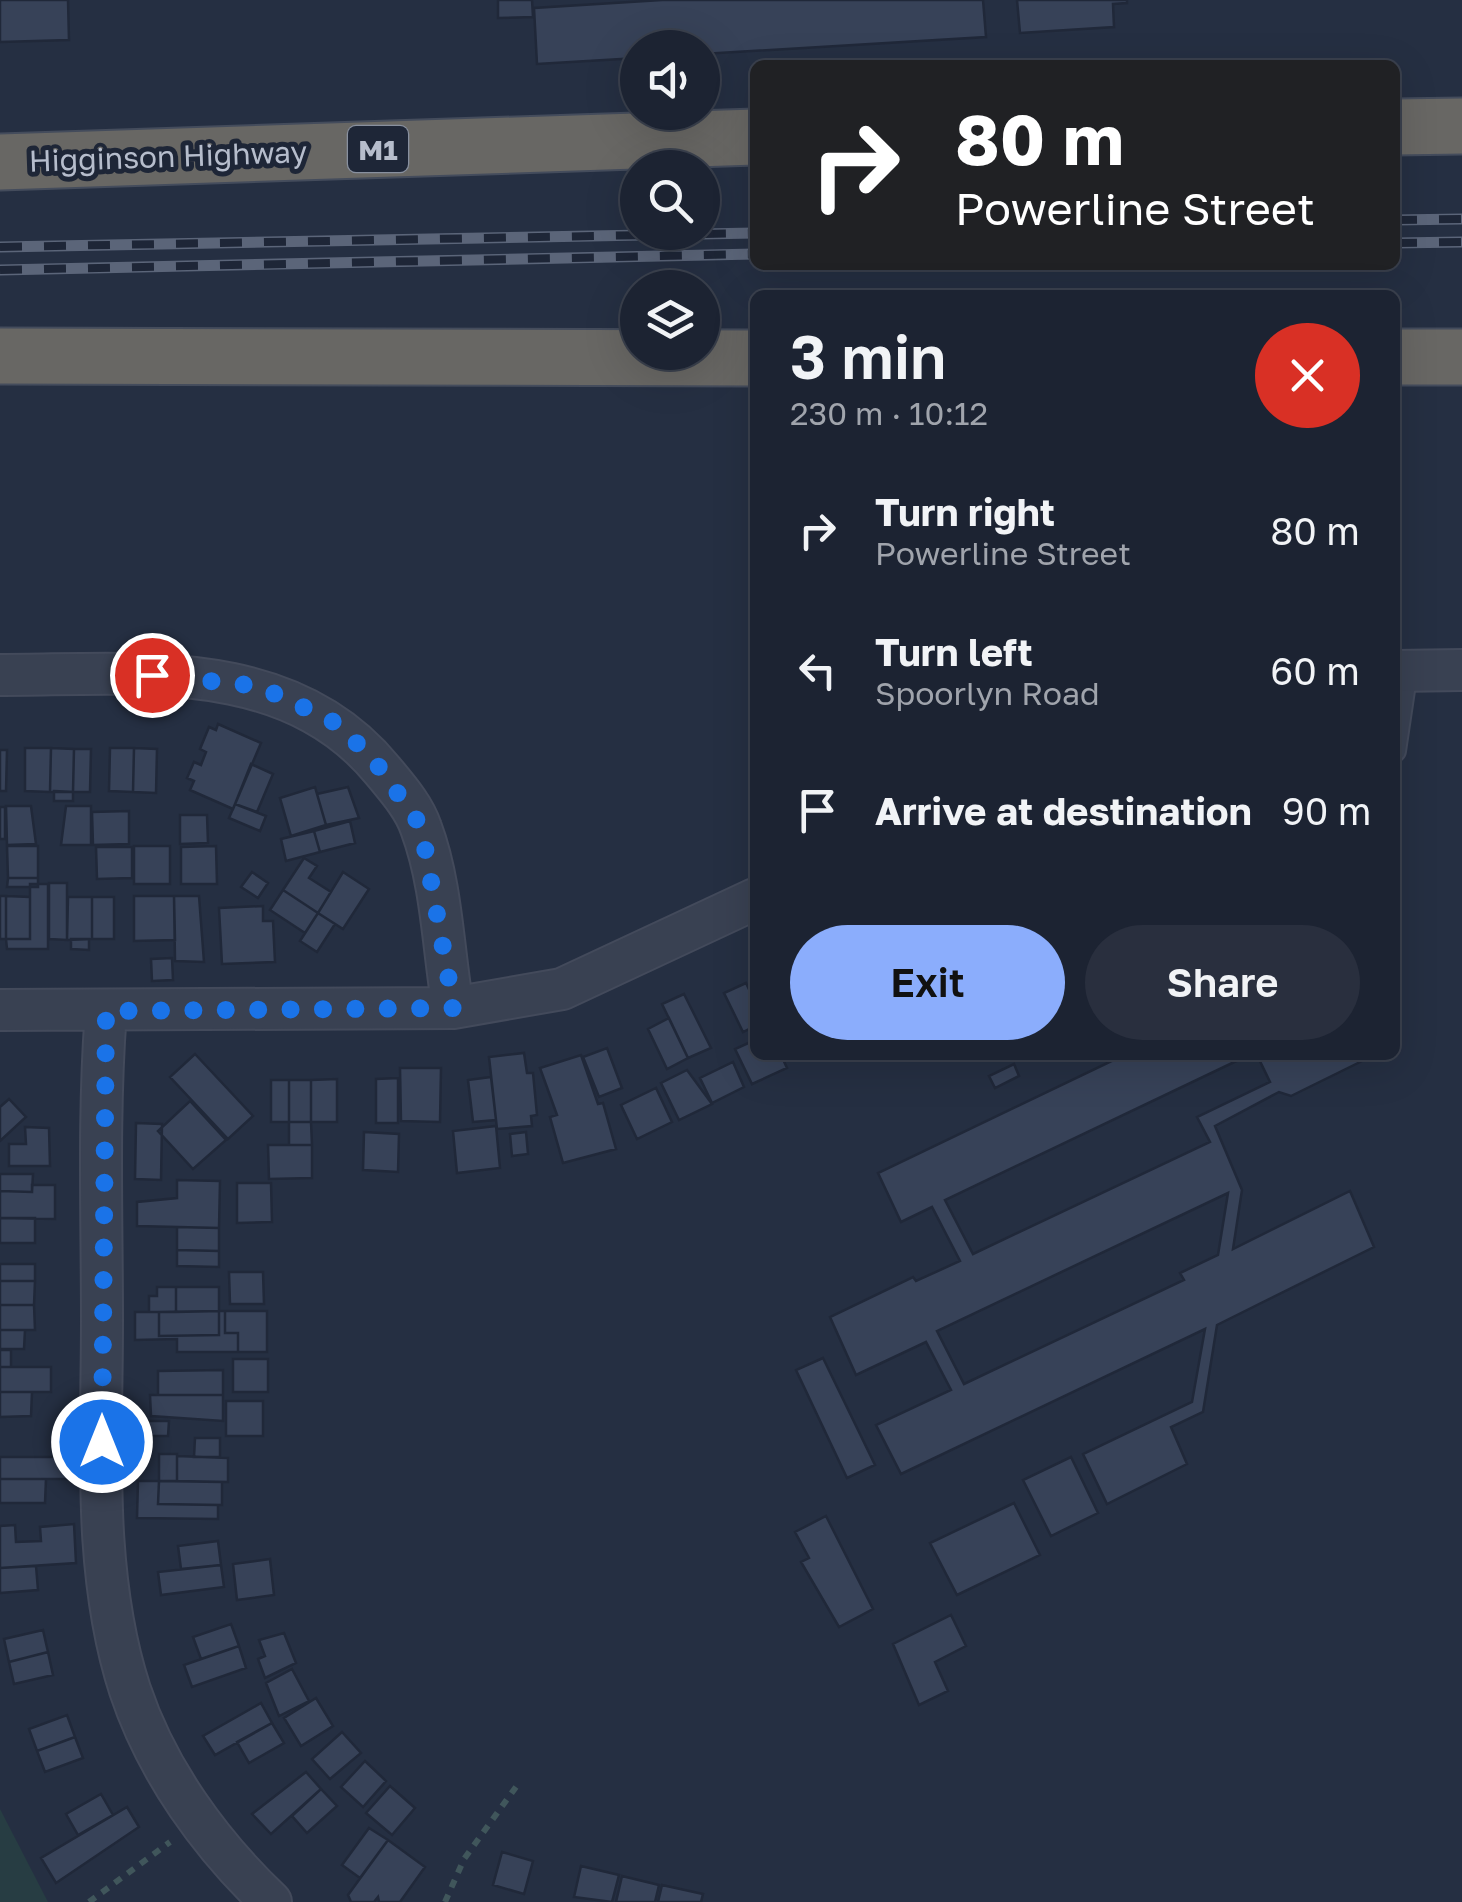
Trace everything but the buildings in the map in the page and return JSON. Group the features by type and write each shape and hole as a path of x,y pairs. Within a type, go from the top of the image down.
{"highway":[{"path":"1400,127 1462,126"},
{"name":"Higginson Highway","path":"0,162 750,137"},
{"path":"0,356 750,358"},
{"path":"1400,357 1462,356"}],"street":[{"path":"1401,671 1462,670"},
{"path":"0,675 205,679 258,686 331,720 371,756 421,826 454,1008"},
{"path":"0,1010 454,1008 562,989 750,902"},
{"path":"106,1011 102,1477 110,1596 131,1693 199,1821 271,1902"}],"path":[{"path":"445,1902 464,1859 516,1787"},
{"path":"89,1902 199,1821"}],"green space":[{"path":"0,1809 48,1902 0,1902"}],"railway":[{"path":"1400,220 1462,219"},
{"path":"0,247 750,233"},
{"path":"1400,243 1462,242"},
{"path":"0,270 750,254"}],"route":[{"path":"102,1442 106,1011 454,1008 421,826 400,791 371,756 331,720 258,686 152,675"}]}
